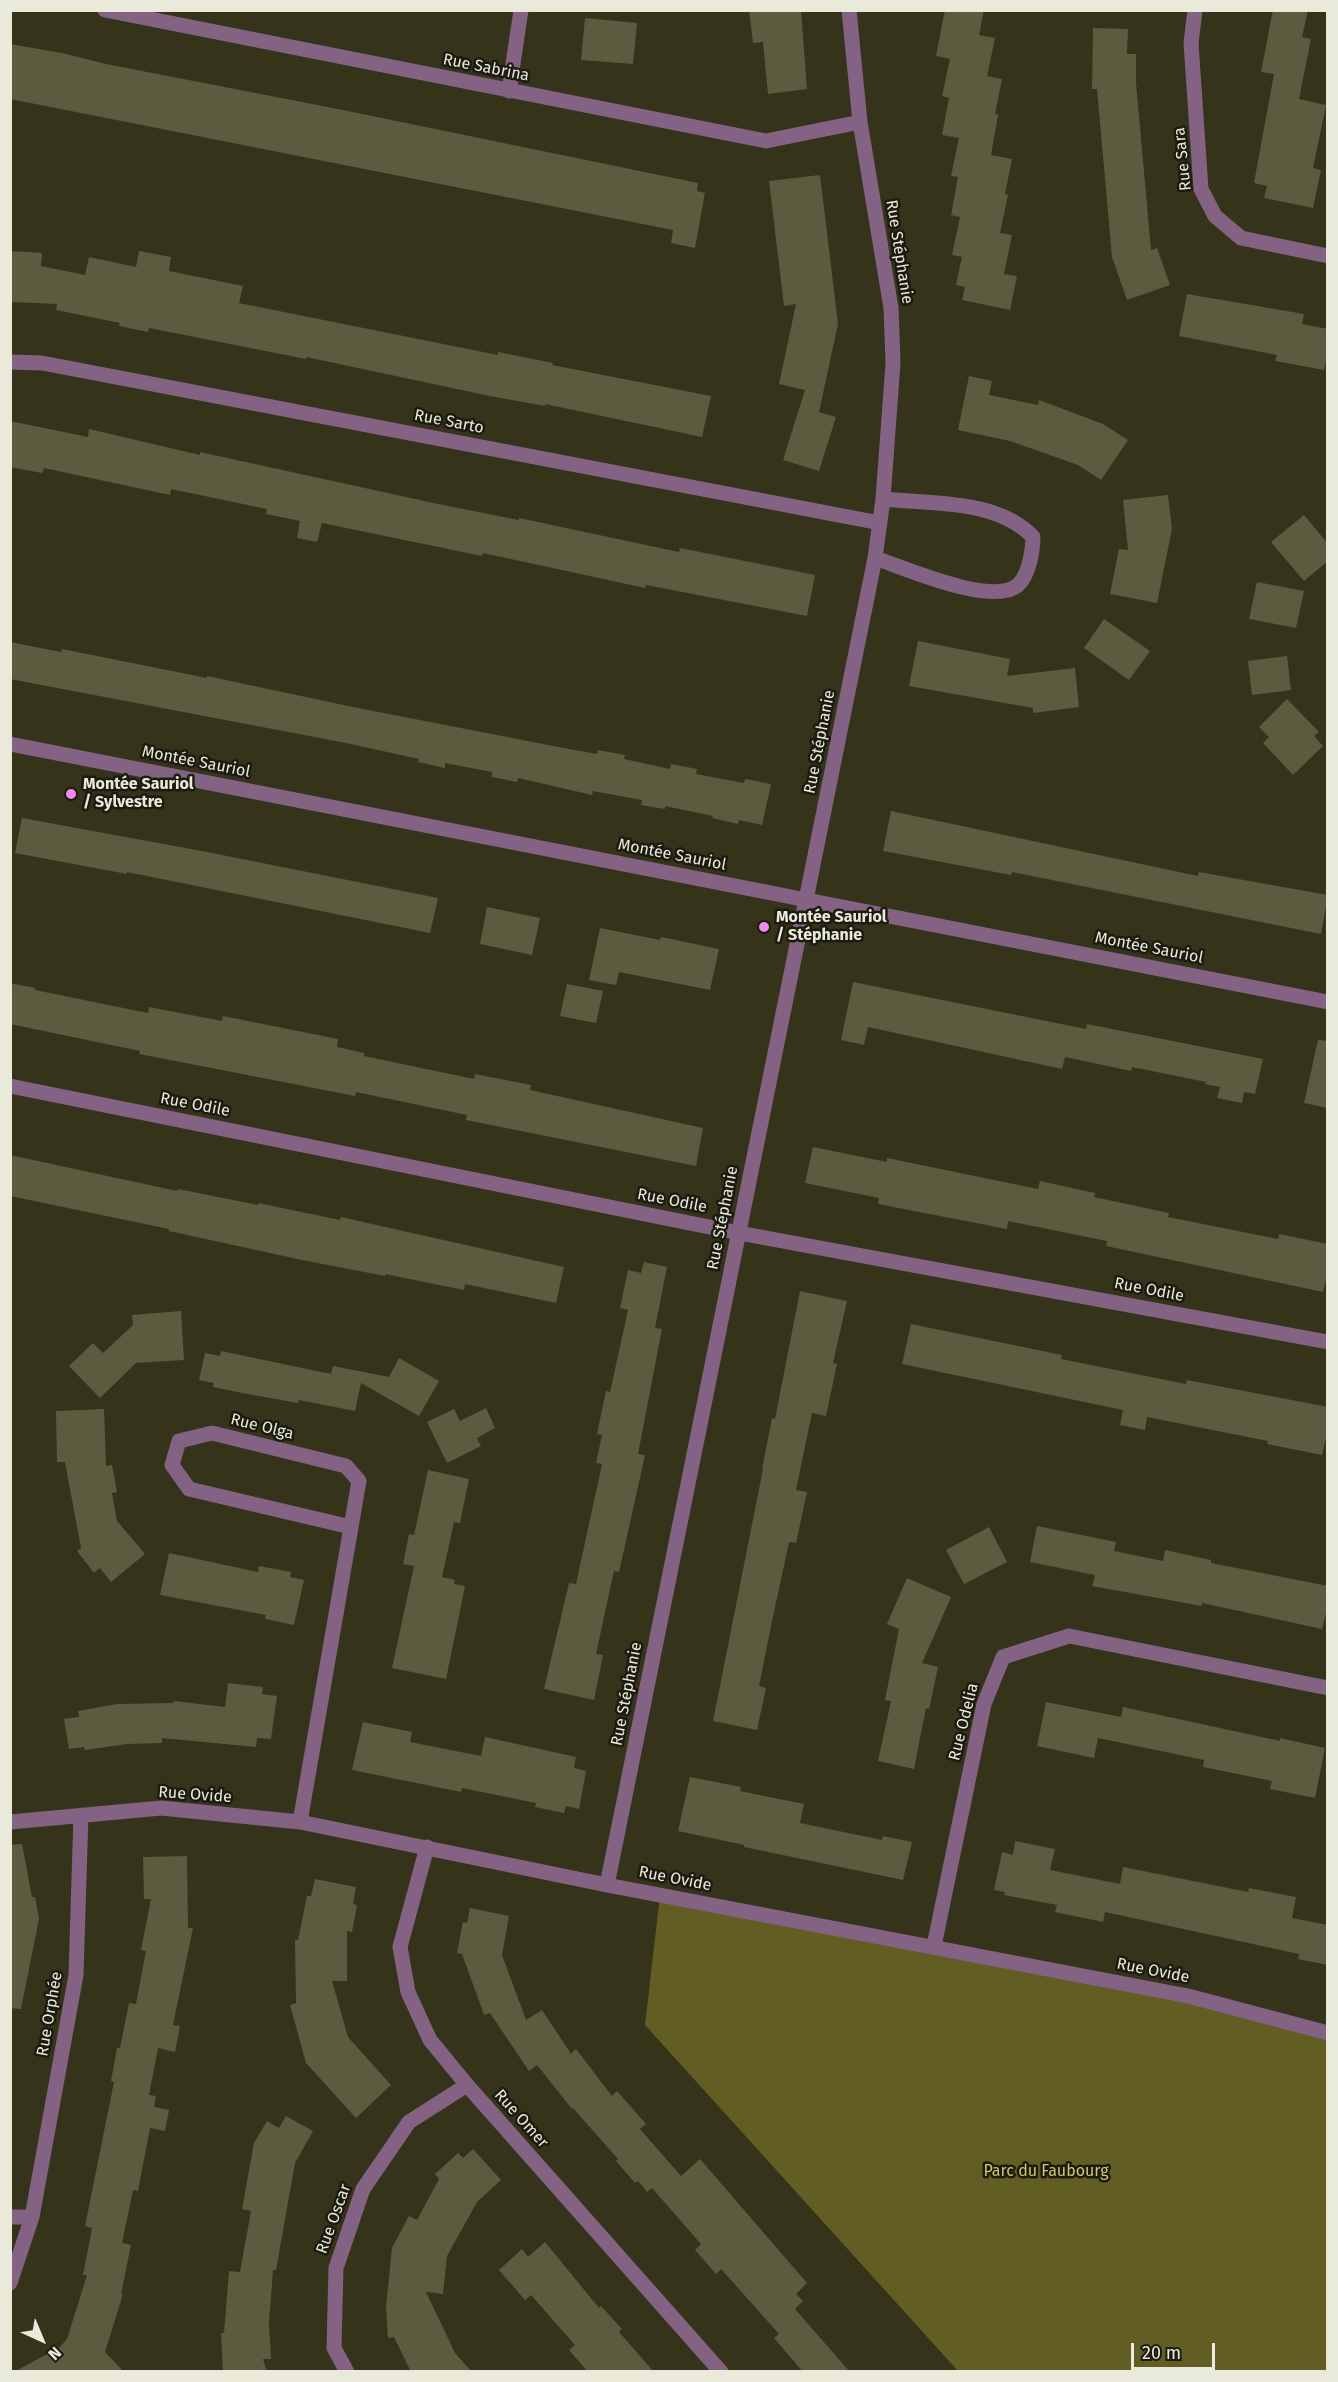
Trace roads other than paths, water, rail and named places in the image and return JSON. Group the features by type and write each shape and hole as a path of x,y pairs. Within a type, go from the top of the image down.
{"street":[{"name":"Rue Sabrina","path":"105,10 509,92 766,141 860,122"},
{"path":"509,92 521,10"},
{"name":"Rue Stéphanie","path":"607,1885 875,558 883,499 893,363 891,308 860,122 849,10"},
{"name":"Rue Sara","path":"1195,10 1191,43 1201,189 1215,216 1241,238 1328,256"},
{"name":"Rue Sarto","path":"10,362 42,363 880,522"},
{"path":"875,558 960,588 1004,592 1020,584 1033,554 1033,537 1021,524 984,508 883,499"},
{"name":"Montée Sauriol","path":"10,744 1328,1002"},
{"name":"Rue Odile","path":"10,1086 739,1233 1328,1342"},
{"name":"Rue Olga","path":"300,1822 359,1481 346,1466 212,1433 179,1441 172,1465 189,1489 351,1527"},
{"name":"Rue Odelia","path":"934,1946 984,1704 1003,1657 1069,1636 1328,1688"},
{"name":"Rue Ovide","path":"10,1822 161,1808 300,1822 427,1846 607,1885 1188,1996 1328,2033"},
{"name":"Rue Orphée","path":"10,2283 32,2217 76,1975 81,1815"},
{"name":"Rue Omer","path":"427,1846 400,1947 408,1992 430,2040 467,2085 721,2372"},
{"name":"Rue Oscar","path":"347,2372 334,2348 336,2268 363,2189 410,2122 467,2085"},
{"path":"10,2217 32,2217"}],"place":[{"name":"Montée Sauriol / Sylvestre","path":"71,794"},
{"name":"Montée Sauriol / Stéphanie","path":"764,927"}],"park label":[{"name":"Parc du Faubourg","path":"1046,2172"}]}
